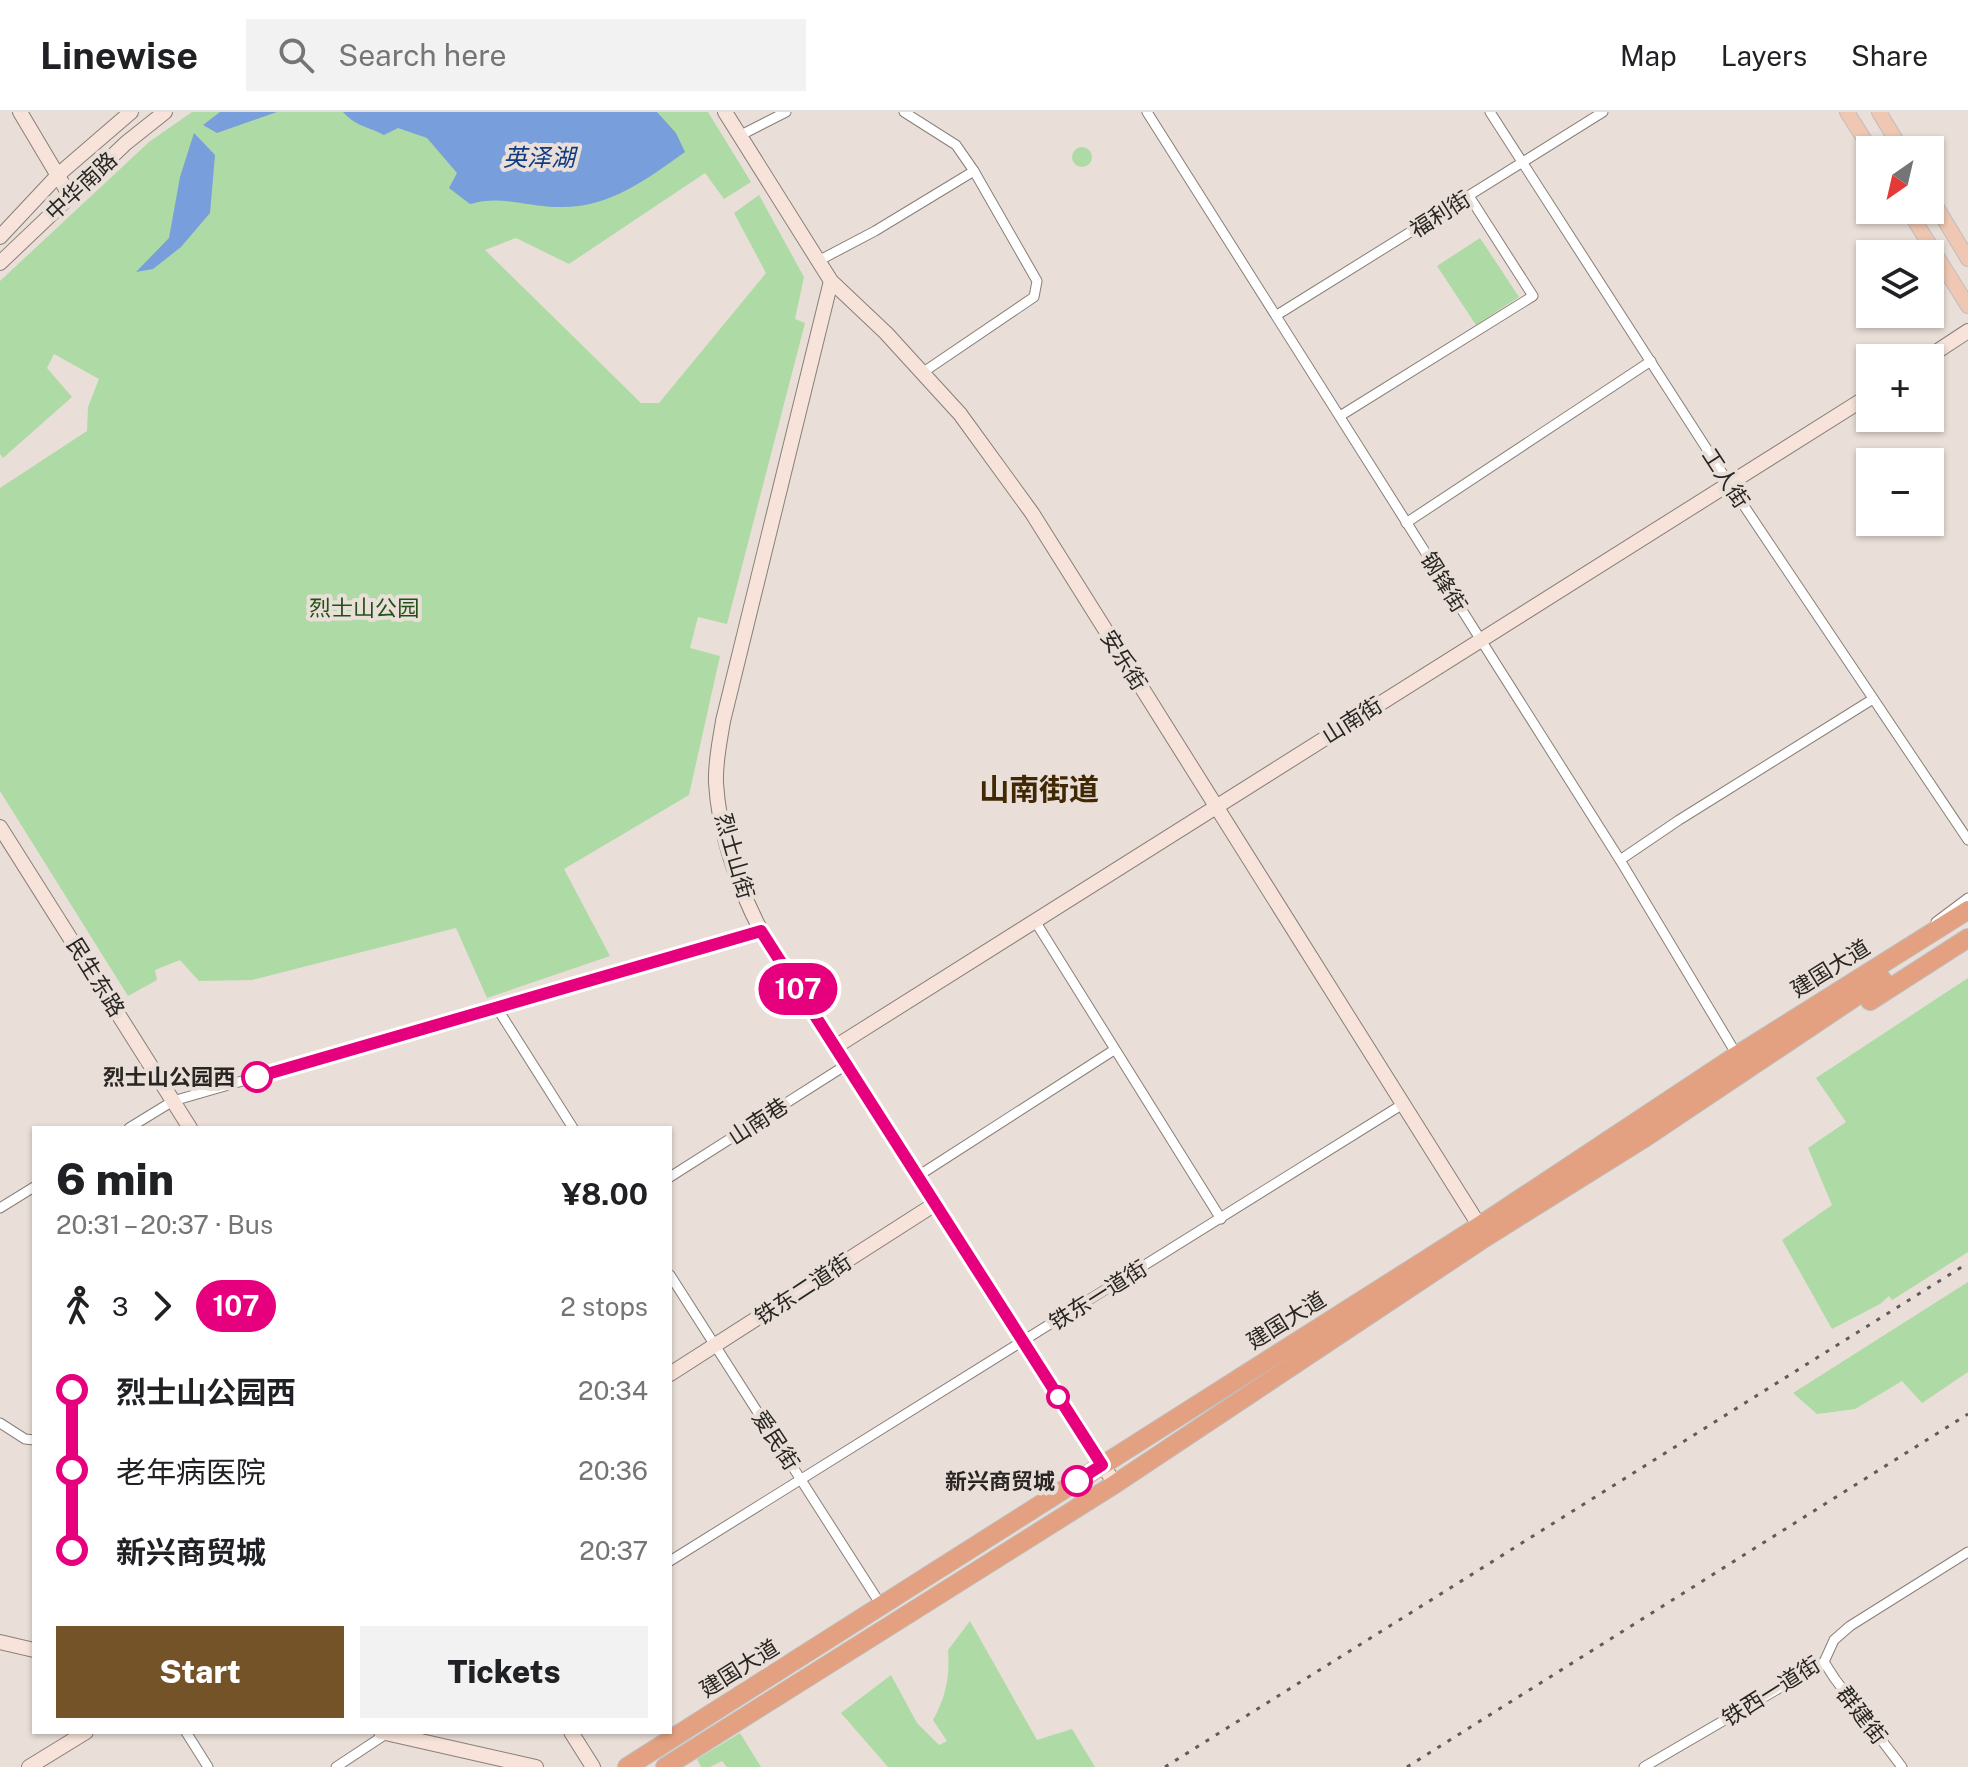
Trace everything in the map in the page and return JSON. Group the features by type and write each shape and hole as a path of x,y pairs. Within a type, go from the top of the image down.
{"highway":[{"name":"建国大道","path":"665,1767 1115,1484 1737,1055 1968,910"},
{"name":"建国大道","path":"627,1767 1102,1465 1483,1231 1646,1137 1786,1041 1968,923"},
{"path":"1646,1137 1737,1087 1968,938"}],"main road":[{"path":"20,112 70,196"},
{"name":"中华南路","path":"0,237 59,174 131,112"},
{"name":"中华南路","path":"0,263 126,143 165,112"},
{"name":"安乐街","path":"725,112 831,281 886,333 960,414 1032,513 1483,1231"},
{"path":"1847,112 1862,136"},
{"path":"1879,112 1894,136"},
{"path":"1944,219 1968,259"},
{"path":"1917,224 1968,306"},
{"name":"烈士山街","path":"831,281 723,721 716,784 730,856 761,931 1115,1484"},
{"path":"1944,347 1968,331"},
{"name":"山南街","path":"835,1047 1856,404"},
{"name":"民生东路","path":"0,829 189,1126"},
{"name":"铁东二道街","path":"672,1373 935,1204"},
{"path":"0,1642 32,1650"},
{"path":"29,1767 83,1734"},
{"path":"394,1734 527,1766"},
{"path":"572,1734 593,1767"}],"street":[{"path":"741,135 786,112"},
{"path":"904,112 956,145 1037,281 1034,297 922,373"},
{"name":"钢锋街","path":"1147,112 1620,860 1737,1055"},
{"name":"工人街","path":"1490,112 1730,485 1968,840"},
{"name":"福利街","path":"1277,315 1603,112"},
{"path":"818,261 875,231 974,171"},
{"path":"1340,416 1533,296 1469,196"},
{"path":"1406,523 1651,361"},
{"path":"1620,860 1873,699"},
{"path":"1914,944 1945,912 1968,898"},
{"path":"1035,921 1221,1219"},
{"path":"132,1126 173,1101 761,931"},
{"path":"1932,961 1968,948"},
{"path":"497,1008 572,1126"},
{"path":"918,1176 1114,1050"},
{"name":"山南巷","path":"672,1176 846,1065"},
{"name":"铁东一道街","path":"672,1560 1403,1104"},
{"path":"0,1208 32,1188"},
{"name":"爱民街","path":"672,1278 881,1605"},
{"path":"0,1423 25,1439 32,1440"},
{"name":"铁西一道街","path":"1644,1767 1824,1662 1834,1640 1850,1626 1968,1552"},
{"name":"群建街","path":"1824,1662 1902,1767"},
{"path":"187,1734 208,1767"},
{"path":"336,1767 383,1734"}],"green space":[{"name":"烈士山公园","path":"192,112 708,112 751,182 724,199 705,173 569,264 516,238 485,250 641,403 659,403 766,273 734,213 759,195 804,277 795,319 805,323 727,624 698,617 690,648 720,656 689,795 564,869 610,956 487,998 456,928 252,980 199,981 180,960 155,970 157,980 128,996 0,791 0,488 87,431 88,407 99,379 54,354 47,368 72,397 3,458 0,454 0,281 149,142"},
{"path":"1082,147 1089,150 1092,157 1089,164 1082,167 1075,164 1072,157 1075,150"},
{"path":"1480,238 1519,297 1476,325 1437,266"},
{"path":"1968,978 1968,1252 1892,1300 1889,1296 1880,1304 1832,1329 1782,1240 1832,1205 1808,1148 1846,1122 1816,1078"},
{"path":"1968,1282 1968,1372 1922,1403 1902,1381 1855,1409 1817,1414 1793,1393"},
{"path":"970,1621 1037,1740 1072,1729 1095,1767 888,1767 841,1713 891,1675 917,1723 939,1745 947,1741 933,1720 946,1686 948,1650"},
{"path":"740,1733 761,1767 727,1767 722,1761 710,1767 701,1767 697,1759"}],"water":[{"path":"220,112 277,112 217,133 203,125"},
{"name":"英泽湖","path":"343,112 657,112 676,133 685,152 625,191 592,203 556,207 502,201 470,204 449,188 457,173 427,138 398,128 384,135"},
{"path":"194,133 215,155 210,213 181,247 153,269 136,272 169,238 180,177"}],"railway":[{"path":"1165,1767 1968,1263"},
{"path":"1407,1767 1968,1414"}],"bus line":[{"name":"107","path":"257,1077 761,931 1102,1465 1077,1481"}],"place":[{"name":"烈士山公园西","path":"257,1077"},
{"name":"新兴商贸城","path":"1077,1481"}],"district":[{"name":"山南街道","path":"1039,790"}]}
